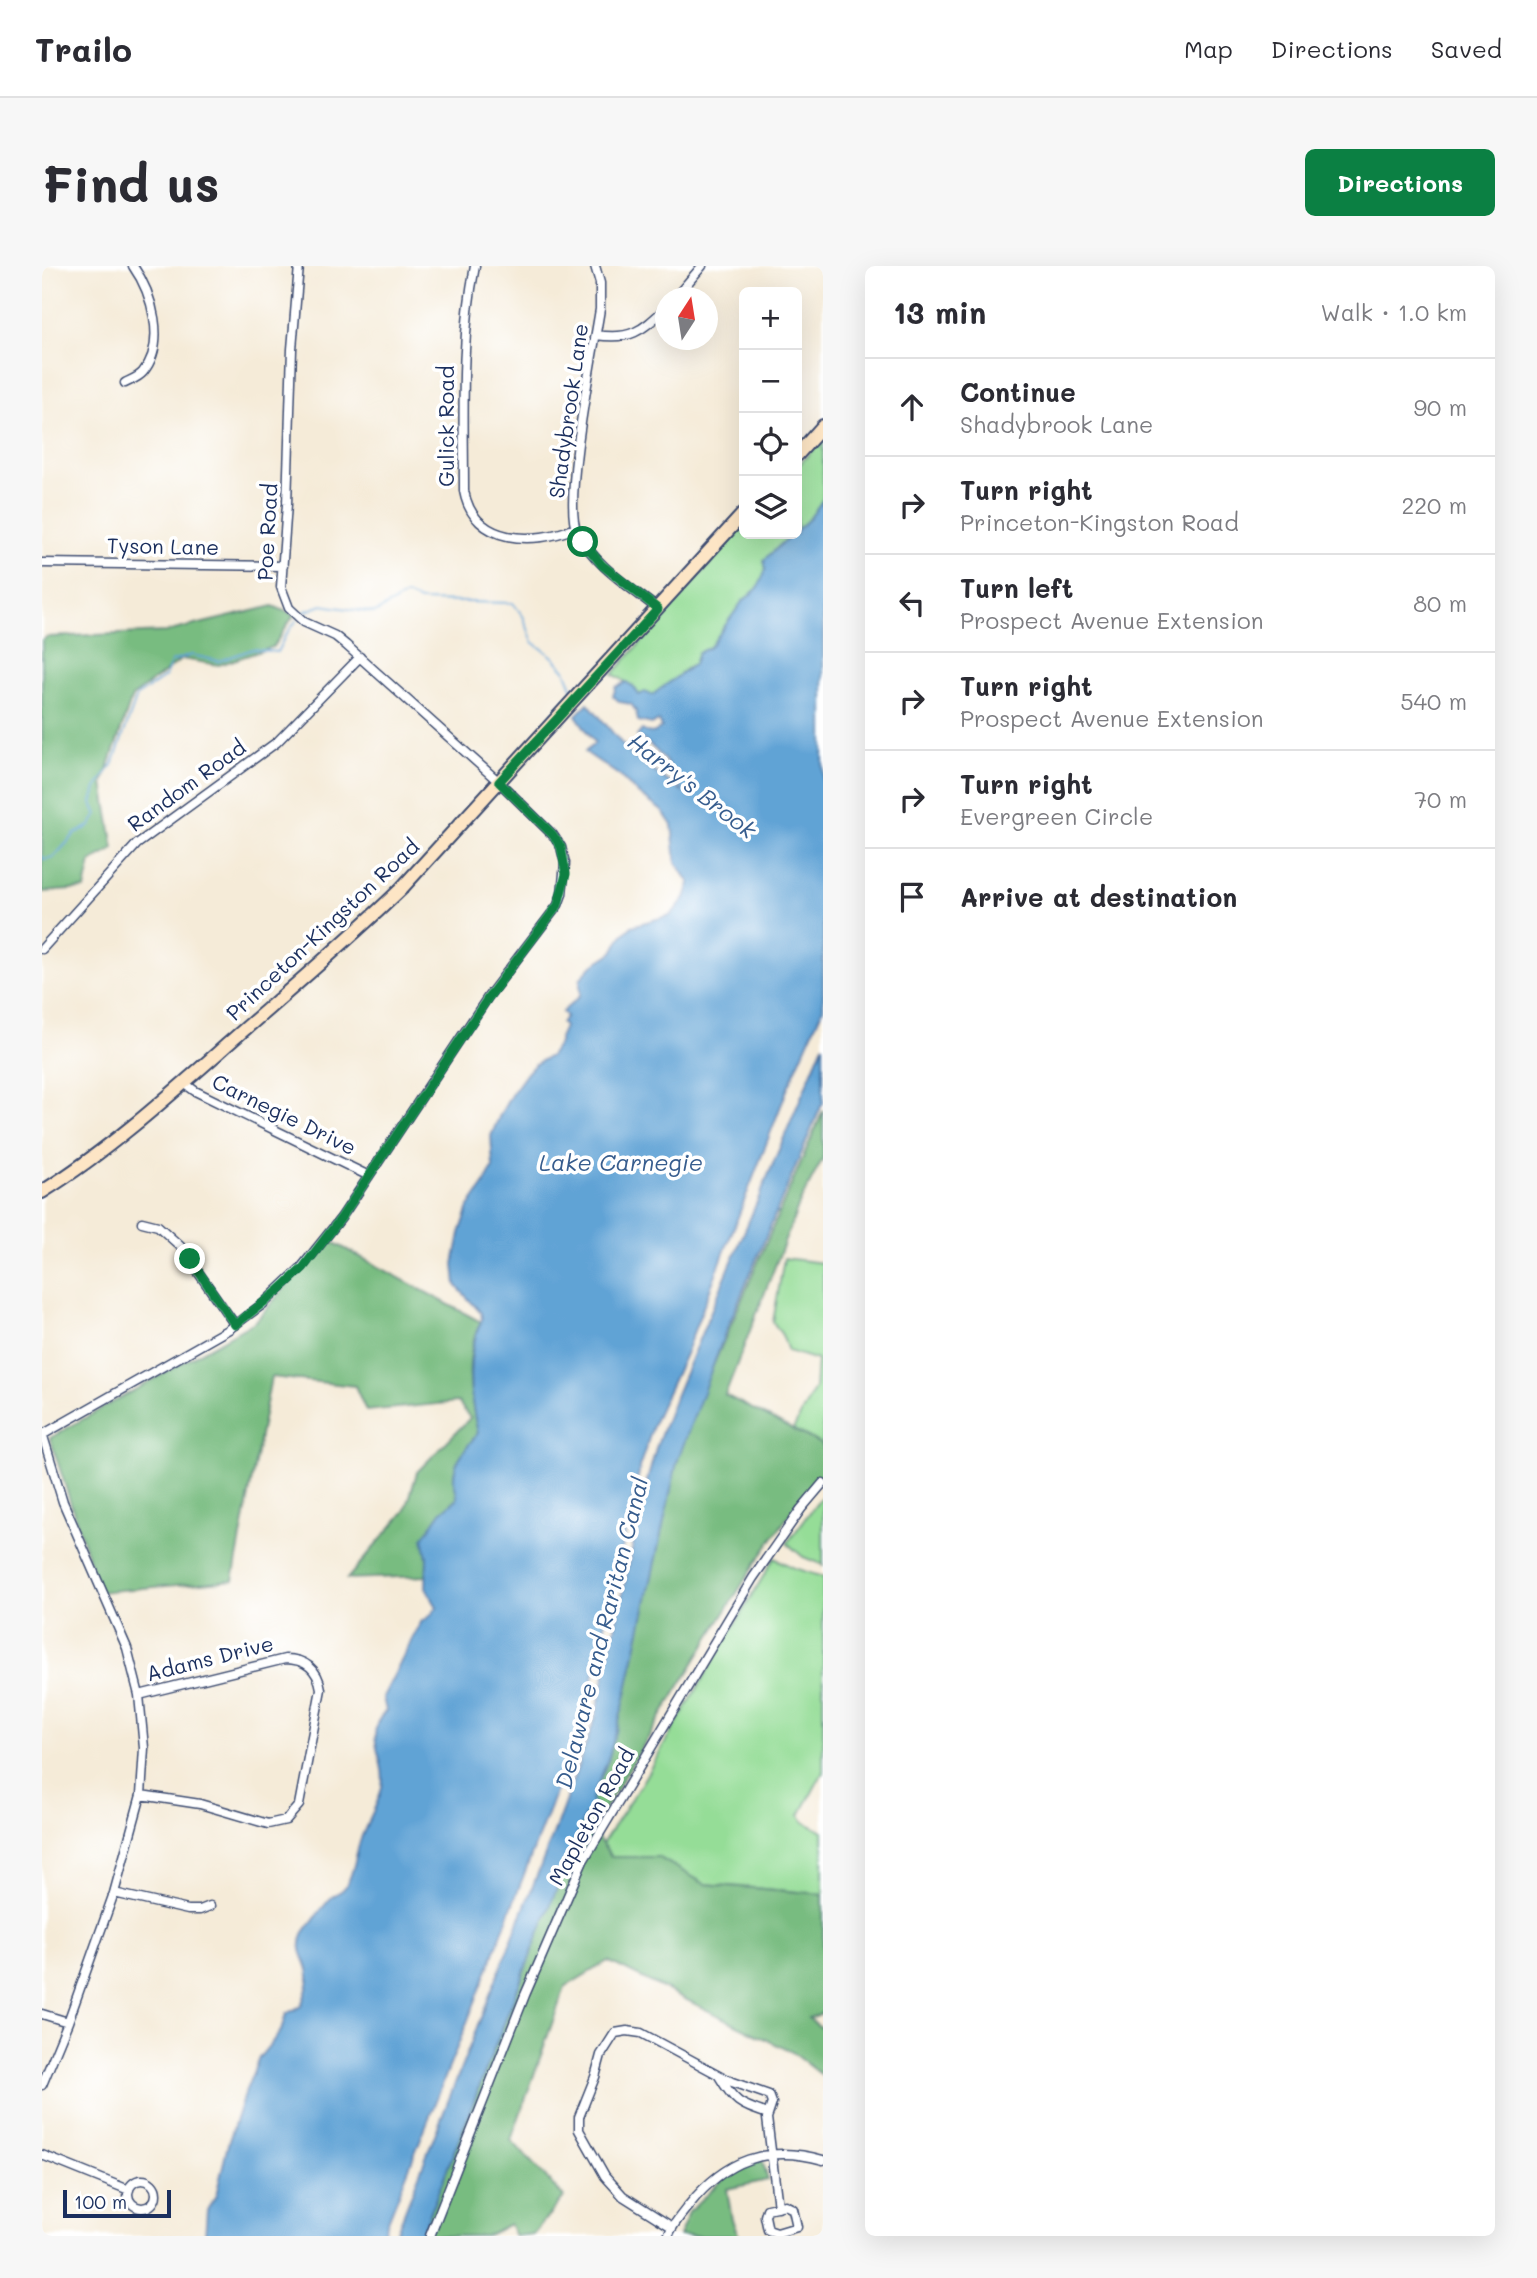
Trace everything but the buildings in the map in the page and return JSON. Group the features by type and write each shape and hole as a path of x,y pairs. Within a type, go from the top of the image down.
{"main road":[{"path":"802,449 823,426"},
{"name":"Princeton-Kingston Road","path":"42,1192 92,1158 184,1083 400,890 739,519"}],"street":[{"path":"125,383 143,373 154,342 155,327 150,300 133,266"},
{"name":"Poe Road","path":"42,1434 235,1325 303,1268 341,1218 488,998 558,905 562,894 565,863 558,842 499,782 360,657 335,636 304,622 289,608 281,587 292,349 299,266"},
{"name":"Gulick Road","path":"475,266 465,335 466,501 474,518 491,531 506,536 537,539 575,528"},
{"name":"Shadybrook Lane","path":"595,266 601,297 573,486 575,528 602,565 658,609"},
{"path":"684,287 702,266"},
{"path":"596,335 618,338 636,333 655,317"},
{"name":"Tyson Lane","path":"42,563 283,566"},
{"name":"Random Road","path":"42,949 137,844 277,742 360,657"},
{"name":"Carnegie Drive","path":"184,1083 195,1091 369,1176"},
{"path":"142,1222 158,1226 180,1246 235,1325"},
{"path":"42,1434 63,1502 123,1638 139,1695 144,1748 141,1795 114,1893 68,2022 42,2085"},
{"name":"Mapleton Road","path":"430,2236 520,2008 583,1861 753,1578 801,1509 823,1483"},
{"name":"Adams Drive","path":"139,1695 285,1658 300,1660 312,1668 321,1689 299,1805 286,1820 268,1824 200,1804 141,1795"},
{"path":"114,1893 188,1910 200,1910 210,1906"},
{"path":"42,2014 68,2022"},
{"path":"672,2227 623,2196 605,2176 579,2130 579,2117 601,2054 615,2033 641,2033 719,2076 769,2095 772,2104 768,2114 778,2207"},
{"path":"719,2076 732,2097 744,2105 768,2114"},
{"path":"668,2236 698,2193 716,2176 736,2163 758,2156 790,2153 823,2160"},
{"path":"42,2155 129,2190"},
{"path":"786,2205 793,2210 796,2228 777,2233 768,2230 765,2216 767,2209 778,2207 786,2205"}],"green space":[{"path":"823,438 823,499 802,525 802,476 802,461"},
{"path":"739,531 739,539 787,539 764,560 766,569 758,588 742,602 710,647 698,653 694,664 672,682 652,695 639,695 634,687 613,674"},
{"path":"273,606 294,615 273,647 219,665 182,659 132,697 103,783 114,849 91,862 85,889 42,892 42,640 47,637 166,632"},
{"path":"823,1111 823,1158 800,1202 725,1395 823,1445 823,1476 791,1512 751,1570 592,1829 611,1857 658,1857 705,1884 823,1894 823,2013 808,2018 823,2029 823,2076 792,2052 608,1961 565,1987 511,2140 564,2197 533,2234 515,2236 509,2224 486,2236 421,2236 564,1869 571,1872 566,1863 585,1816 595,1816 591,1800 608,1760 624,1703 677,1462 704,1387"},
{"path":"327,1239 481,1322 475,1335 470,1362 471,1391 478,1433 455,1469 457,1499 441,1512 424,1538 427,1576 347,1579 406,1510 417,1472 470,1418 458,1402 366,1411 355,1386 271,1377 233,1580 99,1592 50,1438 256,1321"},
{"path":"784,1258 823,1263 823,1445 793,1429 815,1388 817,1360 788,1351 773,1322"},
{"path":"823,1495 823,1565 803,1557 787,1543"},
{"path":"774,1558 823,1577 823,1772 800,1815 804,1822 823,1832 823,1894 705,1884 658,1857 611,1857 602,1844 641,1784"},
{"path":"762,2159 768,2180 727,2189 732,2220 739,2236 679,2236 689,2212 729,2173"}],"water":[{"name":"Lake Carnegie","path":"823,499 823,1008 789,1085 685,1354 656,1417 642,1459 591,1688 576,1738 382,2236 205,2236 207,2210 216,2195 228,2144 259,2058 281,2031 286,2014 301,2006 309,1983 308,1969 301,1951 303,1934 330,1899 347,1885 360,1841 379,1798 383,1780 375,1739 379,1720 386,1711 383,1697 421,1622 437,1607 426,1588 427,1557 423,1538 441,1512 457,1499 454,1480 456,1465 478,1433 470,1375 473,1347 482,1319 481,1313 456,1285 454,1264 469,1207 493,1167 491,1136 511,1095 527,1073 535,1064 550,1056 559,1043 564,1027 561,1023 566,1016 562,1012 580,996 580,979 590,967 613,952 621,937 632,926 671,915 685,898 690,883 676,862 672,825 662,811 620,776 585,752 595,743 576,715 588,703 632,756 682,791 664,760 637,736 642,730 650,733 657,731 662,727 659,721 652,724 638,721 631,704 620,702 613,696 616,687 626,682 634,687 639,695 645,692 652,695 694,664 698,653 710,647 742,602 758,588 766,569 764,560 787,539 802,539 802,525"},
{"path":"823,1045 823,1102 725,1333 677,1462 624,1703 608,1760 591,1800 598,1808 595,1816 585,1816 566,1863 574,1866 572,1872 564,1870 421,2236 395,2236 556,1827 595,1719 657,1445"}],"waterway":[{"name":"Harry's Brook","path":"301,616 306,611 322,605 375,613 406,595 420,601 513,603 523,616 533,642 565,670 574,692"},
{"name":"Harry's Brook","path":"42,856 44,859 54,857 75,834 90,826 97,815 92,803 96,788 113,764 137,696 165,677 171,662 191,655 219,661 253,649 277,652 297,620"}],"route":[{"path":"190,1259 235,1325 303,1268 341,1218 488,998 558,905 566,874 561,847 553,835 499,782 658,609 602,565 583,542"}],"water label":[{"name":"Delaware and Raritan Canal","path":"602,1633"}]}
